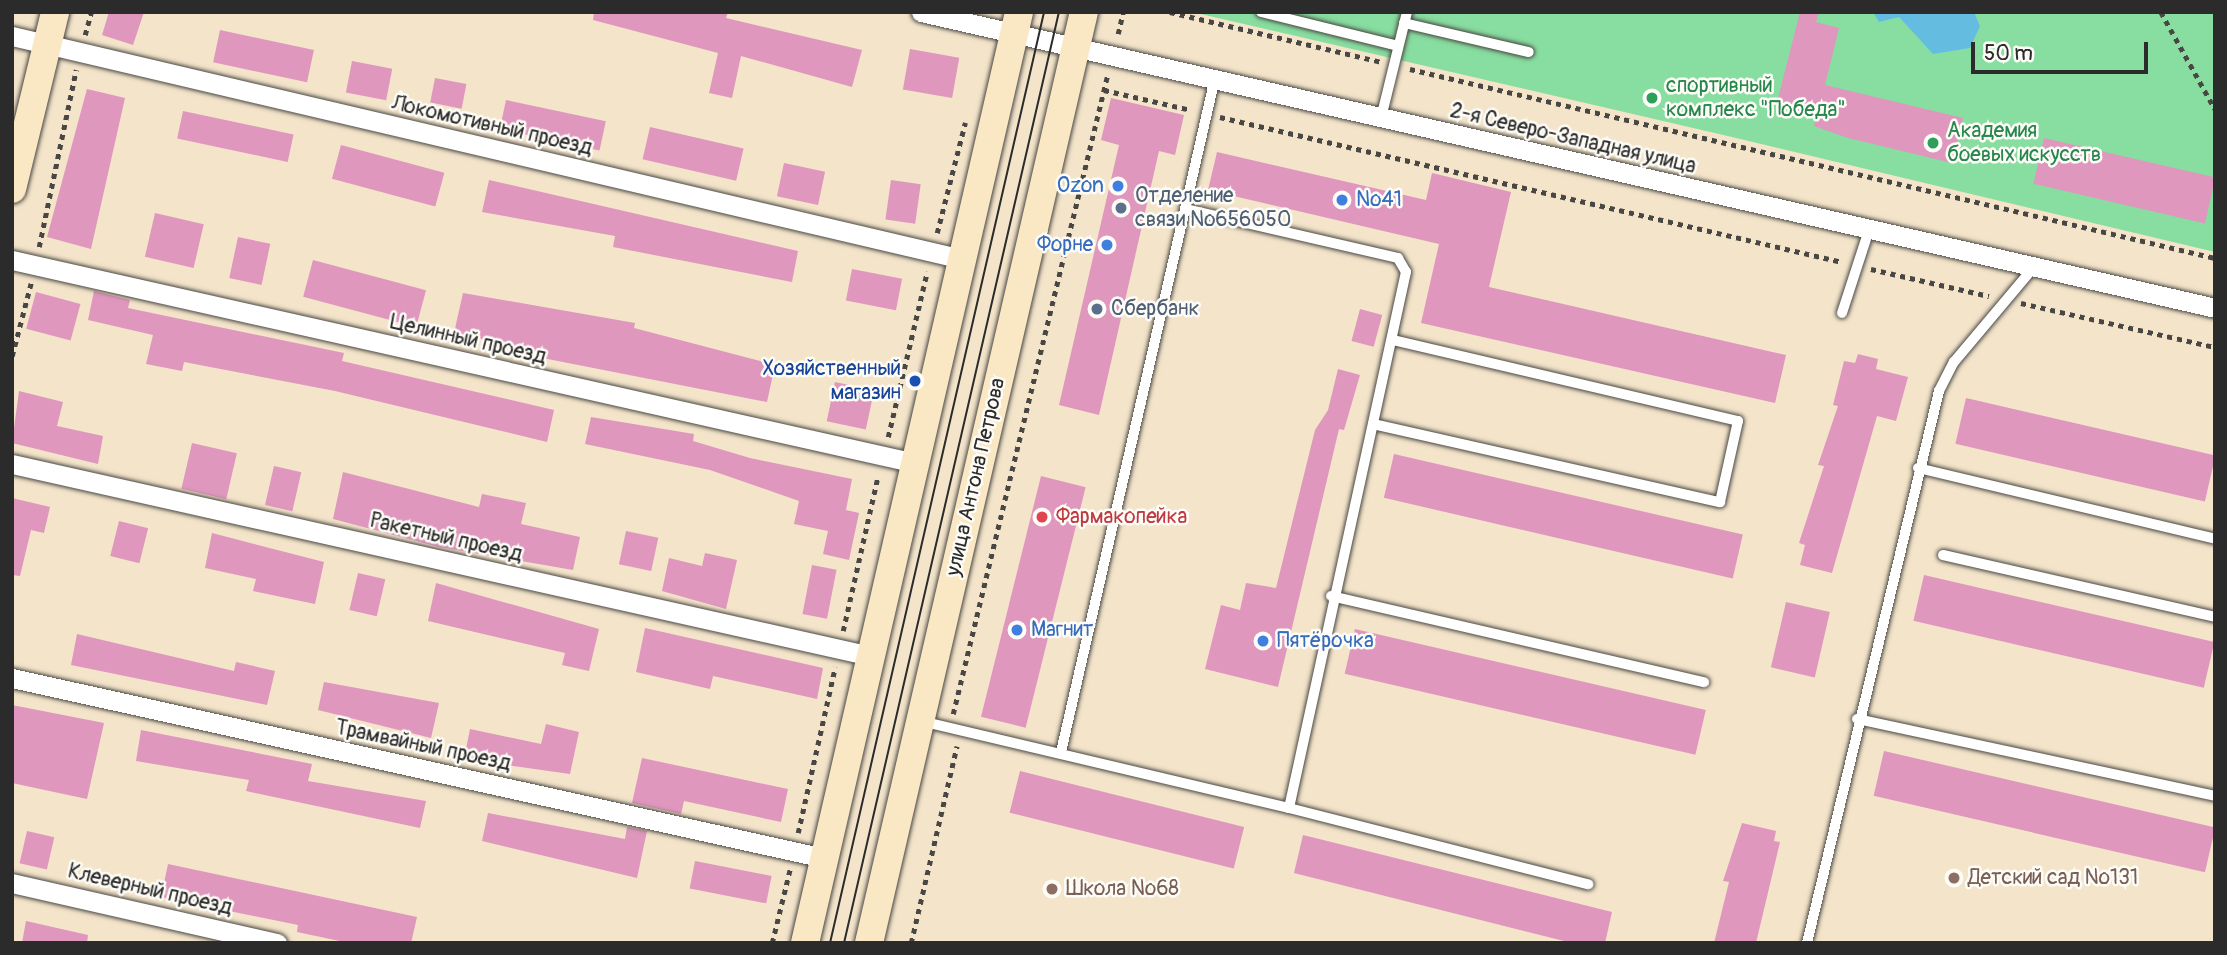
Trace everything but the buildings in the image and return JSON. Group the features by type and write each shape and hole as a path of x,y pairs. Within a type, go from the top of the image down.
{"main road":[{"path":"12,189 55,12"},
{"name":"улица Антона Петрова","path":"869,943 1084,12"},
{"path":"805,943 1016,23"}],"street":[{"name":"2-я Северо-Западная улица","path":"921,12 1016,23 1076,48 2215,308"},
{"name":"Локомотивный проезд","path":"12,36 962,259"},
{"name":"Целинный проезд","path":"12,260 915,463"},
{"name":"Ракетный проезд","path":"12,464 871,656"},
{"name":"Трамвайный проезд","path":"12,678 824,858"},
{"name":"Клеверный проезд","path":"12,883 277,943"}],"lane":[{"path":"1261,12 1398,46"},
{"path":"1381,118 1407,12"},
{"path":"1404,23 1530,52"},
{"path":"1060,752 1215,78"},
{"path":"1186,209 1398,258 1406,272 1373,424 1331,596 1289,808"},
{"path":"1842,313 1869,230"},
{"path":"1807,943 1857,719 1939,391 2004,299 2034,267"},
{"path":"1373,424 1720,502 1738,421 1392,340"},
{"path":"1918,468 2215,539"},
{"path":"1943,555 2215,617"},
{"path":"1331,596 1704,682"},
{"path":"1857,719 2215,796"},
{"path":"921,722 1060,752 1588,884"}],"path":[{"path":"12,356 35,266 91,12"},
{"path":"1118,34 1123,12"},
{"path":"1171,12 2215,258"},
{"path":"1208,21 1210,12"},
{"path":"2161,12 2215,109"},
{"path":"911,943 957,747 950,728 1109,69"},
{"path":"1104,90 2215,347"},
{"path":"772,943 883,456 966,117"}],"green space":[{"path":"1192,12 2215,12 2215,252 1732,137"}],"water":[{"path":"1873,12 1974,12 1980,26 1970,48 1933,54 1899,17 1879,22"}],"tram line":[{"path":"830,943 1044,12"},
{"path":"844,943 1059,12"}],"place":[{"name":"спортивный комплекс \"Победа\"","path":"1652,98"},
{"name":"Академия боевых искусств","path":"1933,143"},
{"name":"Ozon","path":"1118,186"},
{"name":"№41","path":"1342,200"},
{"name":"Отделение связи №656050","path":"1121,208"},
{"name":"Форне","path":"1107,245"},
{"name":"Сбербанк","path":"1097,309"},
{"name":"Хозяйственный магазин","path":"915,381"},
{"name":"Фармакопейка","path":"1042,517"},
{"name":"Магнит","path":"1017,630"},
{"name":"Пятёрочка","path":"1263,641"},
{"name":"Детский сад №131","path":"1954,878"},
{"name":"Школа №68","path":"1052,889"}]}
